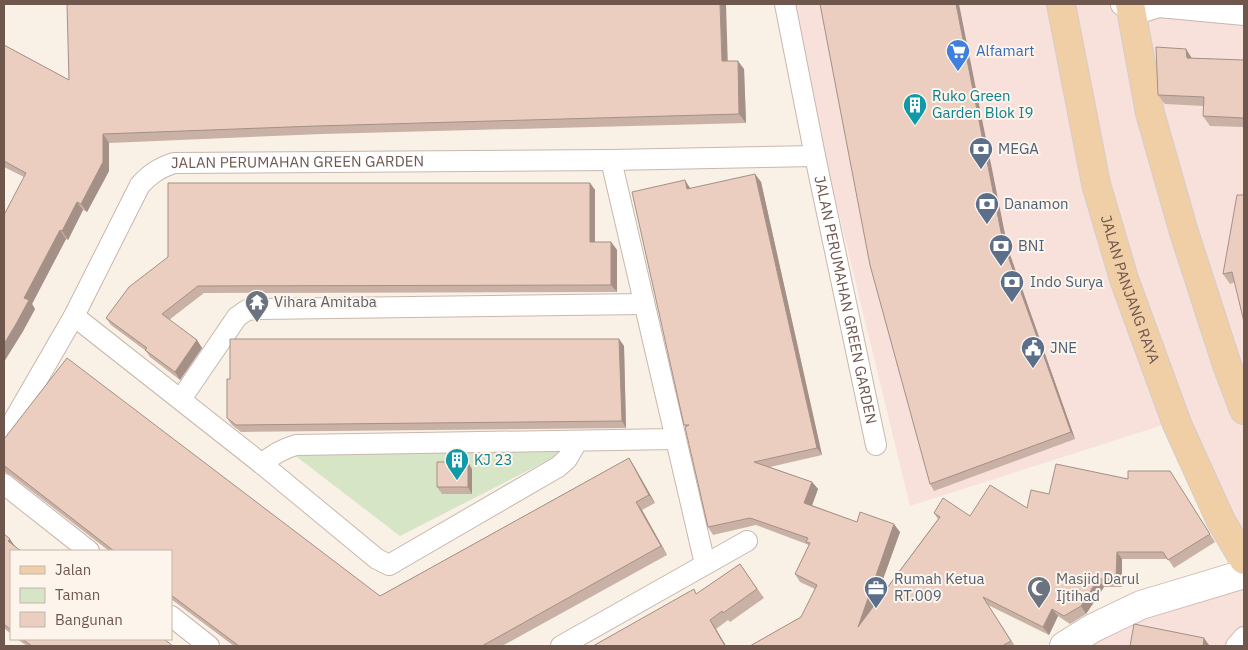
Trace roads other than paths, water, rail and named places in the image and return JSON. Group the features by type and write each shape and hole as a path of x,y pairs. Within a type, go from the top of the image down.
{"main road":[{"name":"JALAN PANJANG RAYA","path":"1060,4 1096,184 1124,279 1178,424 1222,521 1244,560"},
{"path":"1139,6 1150,114 1183,229 1227,365 1244,410"}],"street":[{"name":"JALAN PERUMAHAN GREEN GARDEN","path":"785,4 814,156 876,445"},
{"path":"1139,6 1244,15"},
{"name":"JALAN PERUMAHAN GREEN GARDEN","path":"4,438 74,316 140,186 149,175 160,167 174,164 814,156"},
{"path":"611,160 704,564"},
{"path":"181,399 237,317 247,310 644,304"},
{"path":"74,316 262,464 376,559 389,565 558,467 567,459 577,442"},
{"path":"262,464 272,454 283,448 296,445 675,439"},
{"path":"4,484 88,550"},
{"path":"561,646 747,541"},
{"path":"1064,646 1093,628 1141,605 1244,574"},
{"path":"172,617 209,646"},
{"path":"1236,646 1244,636"}],"place":[{"name":"Alfamart","path":"958,72"},
{"name":"Ruko Green Garden Blok I9","path":"915,126"},
{"name":"MEGA","path":"981,170"},
{"name":"Danamon","path":"987,225"},
{"name":"BNI","path":"1001,267"},
{"name":"Indo Surya","path":"1012,303"},
{"name":"Vihara Amitaba","path":"257,323"},
{"name":"JNE","path":"1033,369"},
{"name":"KJ 23","path":"457,481"},
{"name":"Rumah Ketua RT.009","path":"876,609"},
{"name":"Masjid Darul Ijtihad","path":"1039,609"}]}
